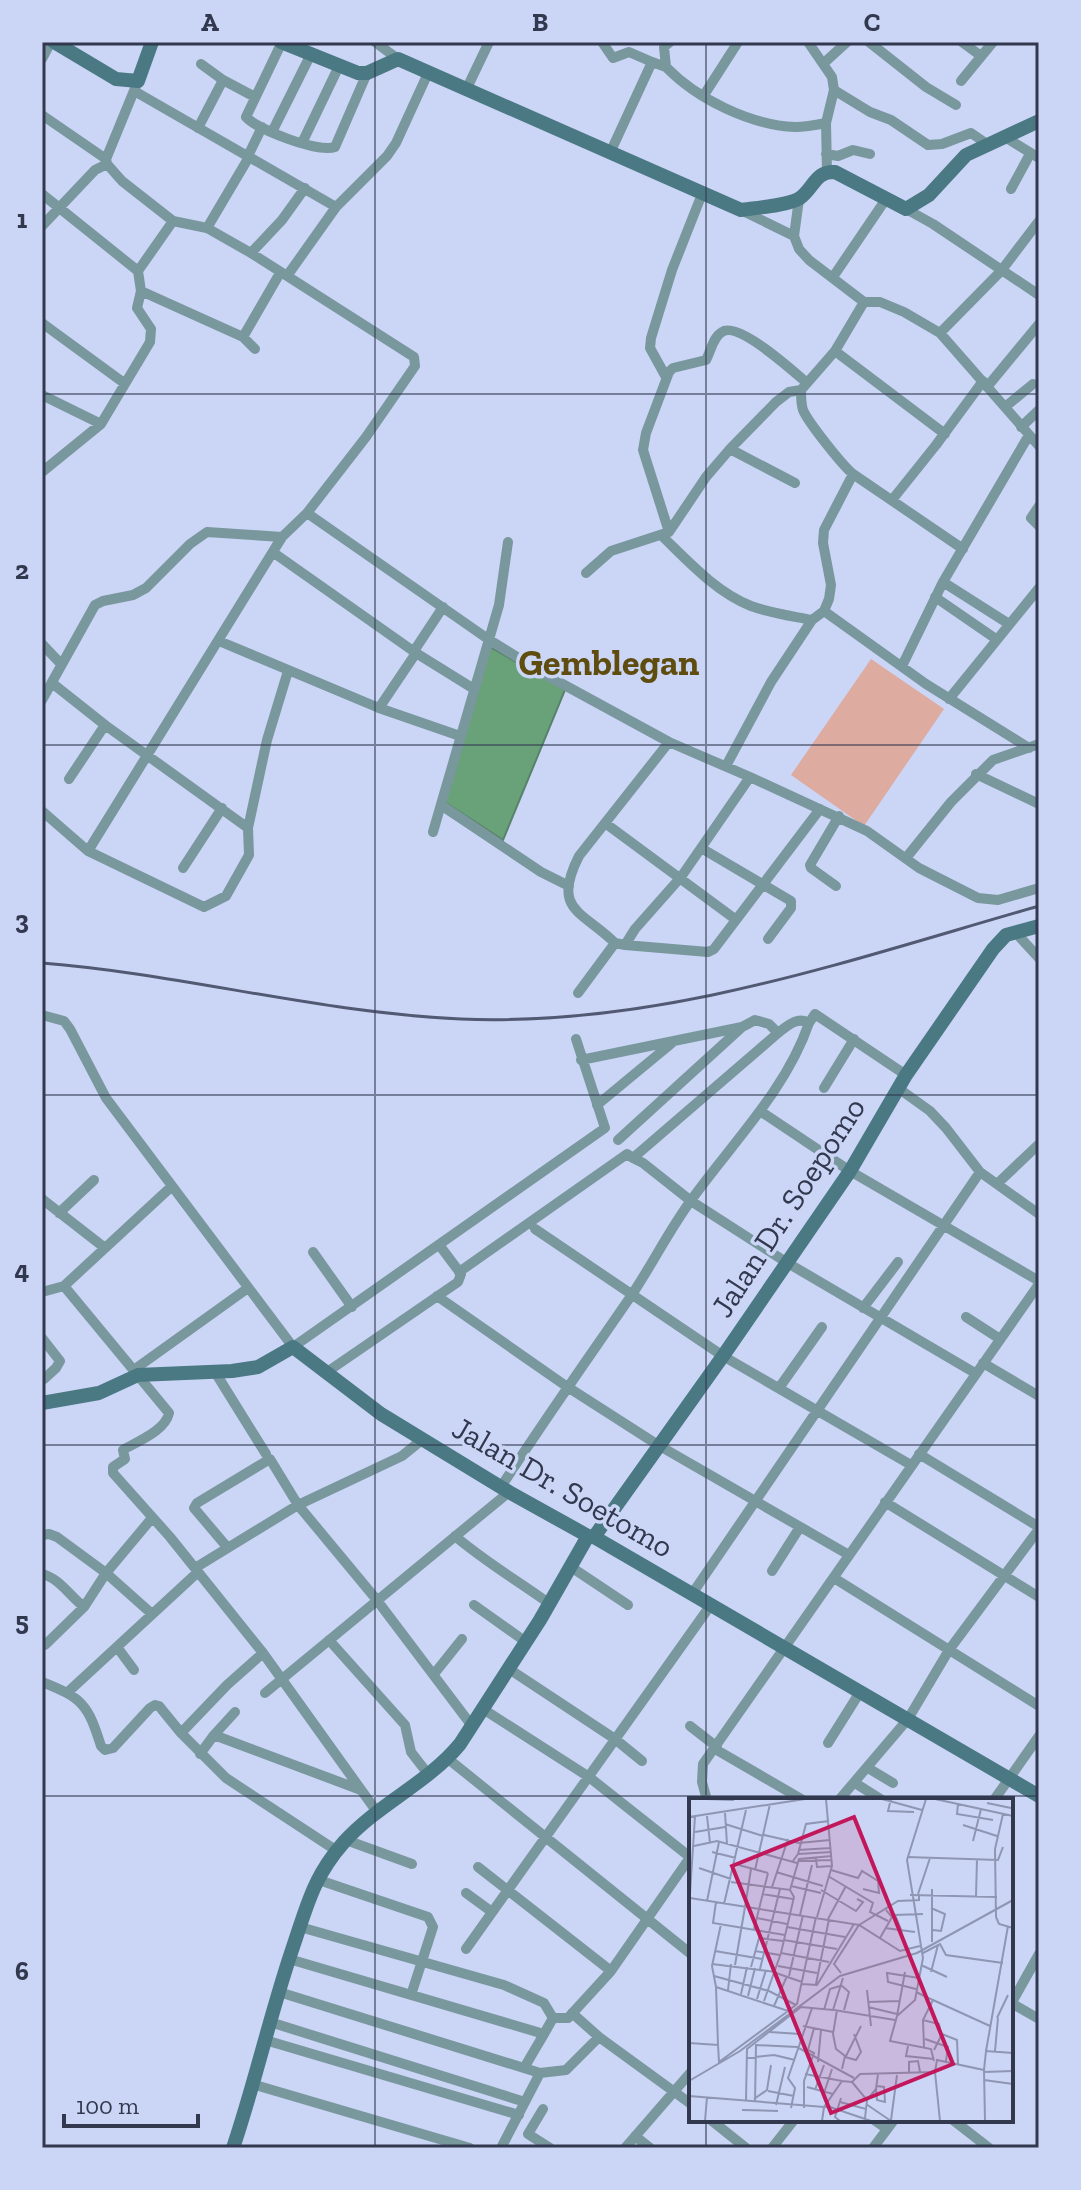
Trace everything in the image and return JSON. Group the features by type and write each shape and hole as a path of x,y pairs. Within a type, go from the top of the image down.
{"street":[{"path":"42,59 52,42 336,207"},
{"path":"42,226 106,162 152,42"},
{"path":"367,73 335,147 323,149 302,143 246,117 281,42 358,73 367,73 398,59"},
{"path":"375,42 398,59 794,236"},
{"path":"467,88 489,42"},
{"path":"602,42 613,58 629,52 666,67 678,79 739,113 777,125 798,127 826,123"},
{"path":"704,95 738,42"},
{"path":"808,42 825,62 834,90 826,123 827,172"},
{"path":"825,62 847,42"},
{"path":"869,42 926,87 956,105"},
{"path":"962,42 981,56"},
{"path":"961,81 993,42"},
{"path":"665,44 666,67"},
{"path":"207,228 311,54"},
{"path":"610,153 652,62"},
{"path":"201,64 255,97"},
{"path":"302,143 339,66"},
{"path":"243,337 283,274 336,207 387,156 429,71"},
{"path":"198,128 223,80"},
{"path":"834,90 870,112 891,120 928,145 942,144 971,133 987,144"},
{"path":"42,115 106,162 131,189 173,221 207,228 251,253 350,318 403,348 416,361 408,379 307,513 282,537 88,851"},
{"path":"906,209 929,195 966,155 1039,121"},
{"path":"1005,137 1034,156 1011,189"},
{"path":"826,154 838,156 853,150 870,154"},
{"path":"1039,295 933,224 835,172 827,172 817,178 799,199 794,236 799,249 809,260 864,302 880,302 940,333 1039,446"},
{"path":"251,253 282,220 305,188"},
{"path":"42,194 138,271 141,291 137,308 151,329 152,337 101,424 42,472"},
{"path":"666,377 650,348 651,338 672,270 702,194"},
{"path":"741,210 799,199"},
{"path":"833,277 886,199"},
{"path":"138,271 173,221"},
{"path":"940,333 1001,271 1039,221"},
{"path":"141,291 243,337 255,349"},
{"path":"586,573 611,551 665,534 730,449 776,402 789,392 804,387 835,351 864,302"},
{"path":"42,323 124,383"},
{"path":"892,500 985,384 1014,357 1039,324"},
{"path":"812,620 754,607 733,598 700,573 665,534 643,450 646,433 666,377 673,368 706,360 718,334 728,329 735,330 760,346 804,387 803,410 853,474 963,549"},
{"path":"835,351 945,434"},
{"path":"1005,407 1033,384"},
{"path":"42,395 101,424"},
{"path":"902,666 943,582 1039,410"},
{"path":"730,449 795,483"},
{"path":"726,766 771,682 812,620 824,611 831,585 823,543 824,530 853,474"},
{"path":"1039,506 1031,518 1039,526"},
{"path":"307,513 488,639 546,675 669,742 839,816 944,881 985,900 998,900 1039,888"},
{"path":"42,700 95,605 133,595 146,588 200,535 219,531 282,537"},
{"path":"433,832 503,584 508,542"},
{"path":"274,553 415,652 474,689"},
{"path":"943,582 1009,624"},
{"path":"949,699 1039,588"},
{"path":"935,597 996,639"},
{"path":"379,708 443,607"},
{"path":"824,611 949,699 1034,746"},
{"path":"219,641 379,708 460,736"},
{"path":"42,644 61,664"},
{"path":"42,811 88,851 204,907 226,896 249,855 248,828 267,740 288,671"},
{"path":"52,683 248,828"},
{"path":"69,779 105,725"},
{"path":"669,742 579,856 573,869 569,886 571,906 620,944 708,952 714,949 820,809"},
{"path":"906,858 976,774 1003,755 1034,746"},
{"path":"976,774 1039,804"},
{"path":"578,993 681,877 750,777"},
{"path":"441,805 541,872 569,886"},
{"path":"183,868 222,808"},
{"path":"836,886 810,865 839,816"},
{"path":"605,823 735,919"},
{"path":"701,848 792,904 768,939"},
{"name":"Jalan Dr. Soepomo","path":"233,2148 316,1879 341,1845 377,1812 447,1758 472,1726 591,1537 723,1356 850,1171 902,1082 993,949 1006,935 1039,926"},
{"path":"1015,932 1039,958"},
{"path":"265,1693 455,1536 505,1489 566,1386 632,1294 691,1201 760,1111 800,1047 815,1014 854,1039 902,1082 946,1128 980,1172 1039,1214"},
{"path":"42,1015 64,1021 106,1098 293,1347"},
{"path":"581,1060 742,1027 760,1020 778,1033"},
{"path":"459,1272 630,1156 778,1033 795,1021 805,1020 809,1023"},
{"path":"618,1140 742,1027"},
{"path":"576,1039 605,1128 630,1156 691,1201 786,1262 975,1373"},
{"path":"824,1088 854,1039"},
{"path":"597,1105 675,1041"},
{"path":"707,1798 701,1773 703,1764 1039,1283 850,1171 760,1111"},
{"path":"137,1372 215,1372 264,1366 605,1128"},
{"path":"998,1183 1039,1144"},
{"path":"692,1594 980,1172"},
{"path":"59,1213 94,1180"},
{"path":"42,1292 64,1286 171,1187"},
{"path":"42,1199 105,1248"},
{"path":"535,1229 723,1356 911,1465"},
{"path":"327,1372 460,1280 459,1272 440,1246"},
{"path":"313,1252 352,1307"},
{"path":"863,1308 898,1262"},
{"path":"64,1286 167,1408 169,1417 154,1431 123,1450 125,1459 112,1470 263,1653 377,1812"},
{"path":"42,1403 99,1393 137,1372 248,1288"},
{"path":"437,1296 566,1386 658,1445 849,1555"},
{"path":"966,1317 1000,1339"},
{"path":"779,1388 822,1327"},
{"path":"42,1338 60,1361 44,1379"},
{"name":"Jalan Dr. Soetomo","path":"293,1347 365,1403 505,1489 1039,1796"},
{"path":"983,1363 1039,1396"},
{"path":"215,1372 266,1454"},
{"path":"68,1692 196,1570 227,1547 298,1505 402,1456 423,1439"},
{"path":"841,1798 908,1719 949,1650 1039,1528 919,1454"},
{"path":"227,1547 194,1508 197,1503 270,1459 298,1505 376,1599 472,1726"},
{"path":"885,1502 1039,1597"},
{"path":"45,1645 84,1607 106,1573 152,1518"},
{"path":"772,1571 800,1527"},
{"path":"42,1535 57,1537 106,1573 152,1614"},
{"path":"455,1536 480,1558 492,1562 550,1604"},
{"path":"571,1567 628,1605"},
{"path":"42,1574 52,1576 66,1593 84,1607"},
{"path":"834,1578 1039,1706"},
{"path":"474,1605 526,1642"},
{"path":"466,1949 710,1606"},
{"path":"434,1674 462,1639"},
{"path":"329,1640 405,1725 411,1752 428,1774"},
{"path":"117,1647 134,1670"},
{"path":"181,1733 263,1653"},
{"path":"509,1669 615,1739 642,1761"},
{"path":"42,1682 68,1692 89,1711 105,1750 113,1748 155,1705 159,1706 200,1754 226,1778 341,1845 412,1864"},
{"path":"828,1743 860,1692"},
{"path":"483,1709 589,1777 689,1855"},
{"path":"200,1754 235,1712"},
{"path":"690,1726 716,1748 800,1798"},
{"path":"214,1735 363,1790"},
{"path":"995,1798 1039,1736"},
{"path":"447,1758 689,1952"},
{"path":"868,1768 893,1783"},
{"path":"855,1783 879,1798"},
{"path":"553,2018 568,2018 611,1971 689,1860"},
{"path":"478,1867 611,1971"},
{"path":"316,1879 428,1917 433,1927 411,1995"},
{"path":"466,1893 492,1912"},
{"path":"300,1927 520,1990 544,2003 553,2018"},
{"path":"1013,2000 1039,1954"},
{"path":"289,1959 544,2034"},
{"path":"279,1992 540,2073 566,2070 599,2037"},
{"path":"1013,2004 1039,2019"},
{"path":"572,2013 599,2037 689,2102"},
{"path":"524,2068 553,2018"},
{"path":"270,2022 525,2102"},
{"path":"265,2040 519,2115"},
{"path":"501,2148 540,2073"},
{"path":"625,2148 689,2074"},
{"path":"252,2084 470,2148"},
{"path":"543,2109 528,2134 550,2148"},
{"path":"714,2122 746,2148"},
{"path":"724,2130 730,2122"},
{"path":"772,2148 792,2122"},
{"path":"956,2122 989,2148"},
{"path":"873,2148 890,2125"},
{"path":"635,2136 650,2148"}],"shaded area":[{"path":"490,647 565,690 503,840 443,801"},
{"path":"871,659 944,709 864,826 791,775"}],"railway":[{"path":"42,963 408,1015 535,1019 609,1012 754,986 1039,906"}],"district":[{"name":"Gemblegan","path":"609,662"}]}
